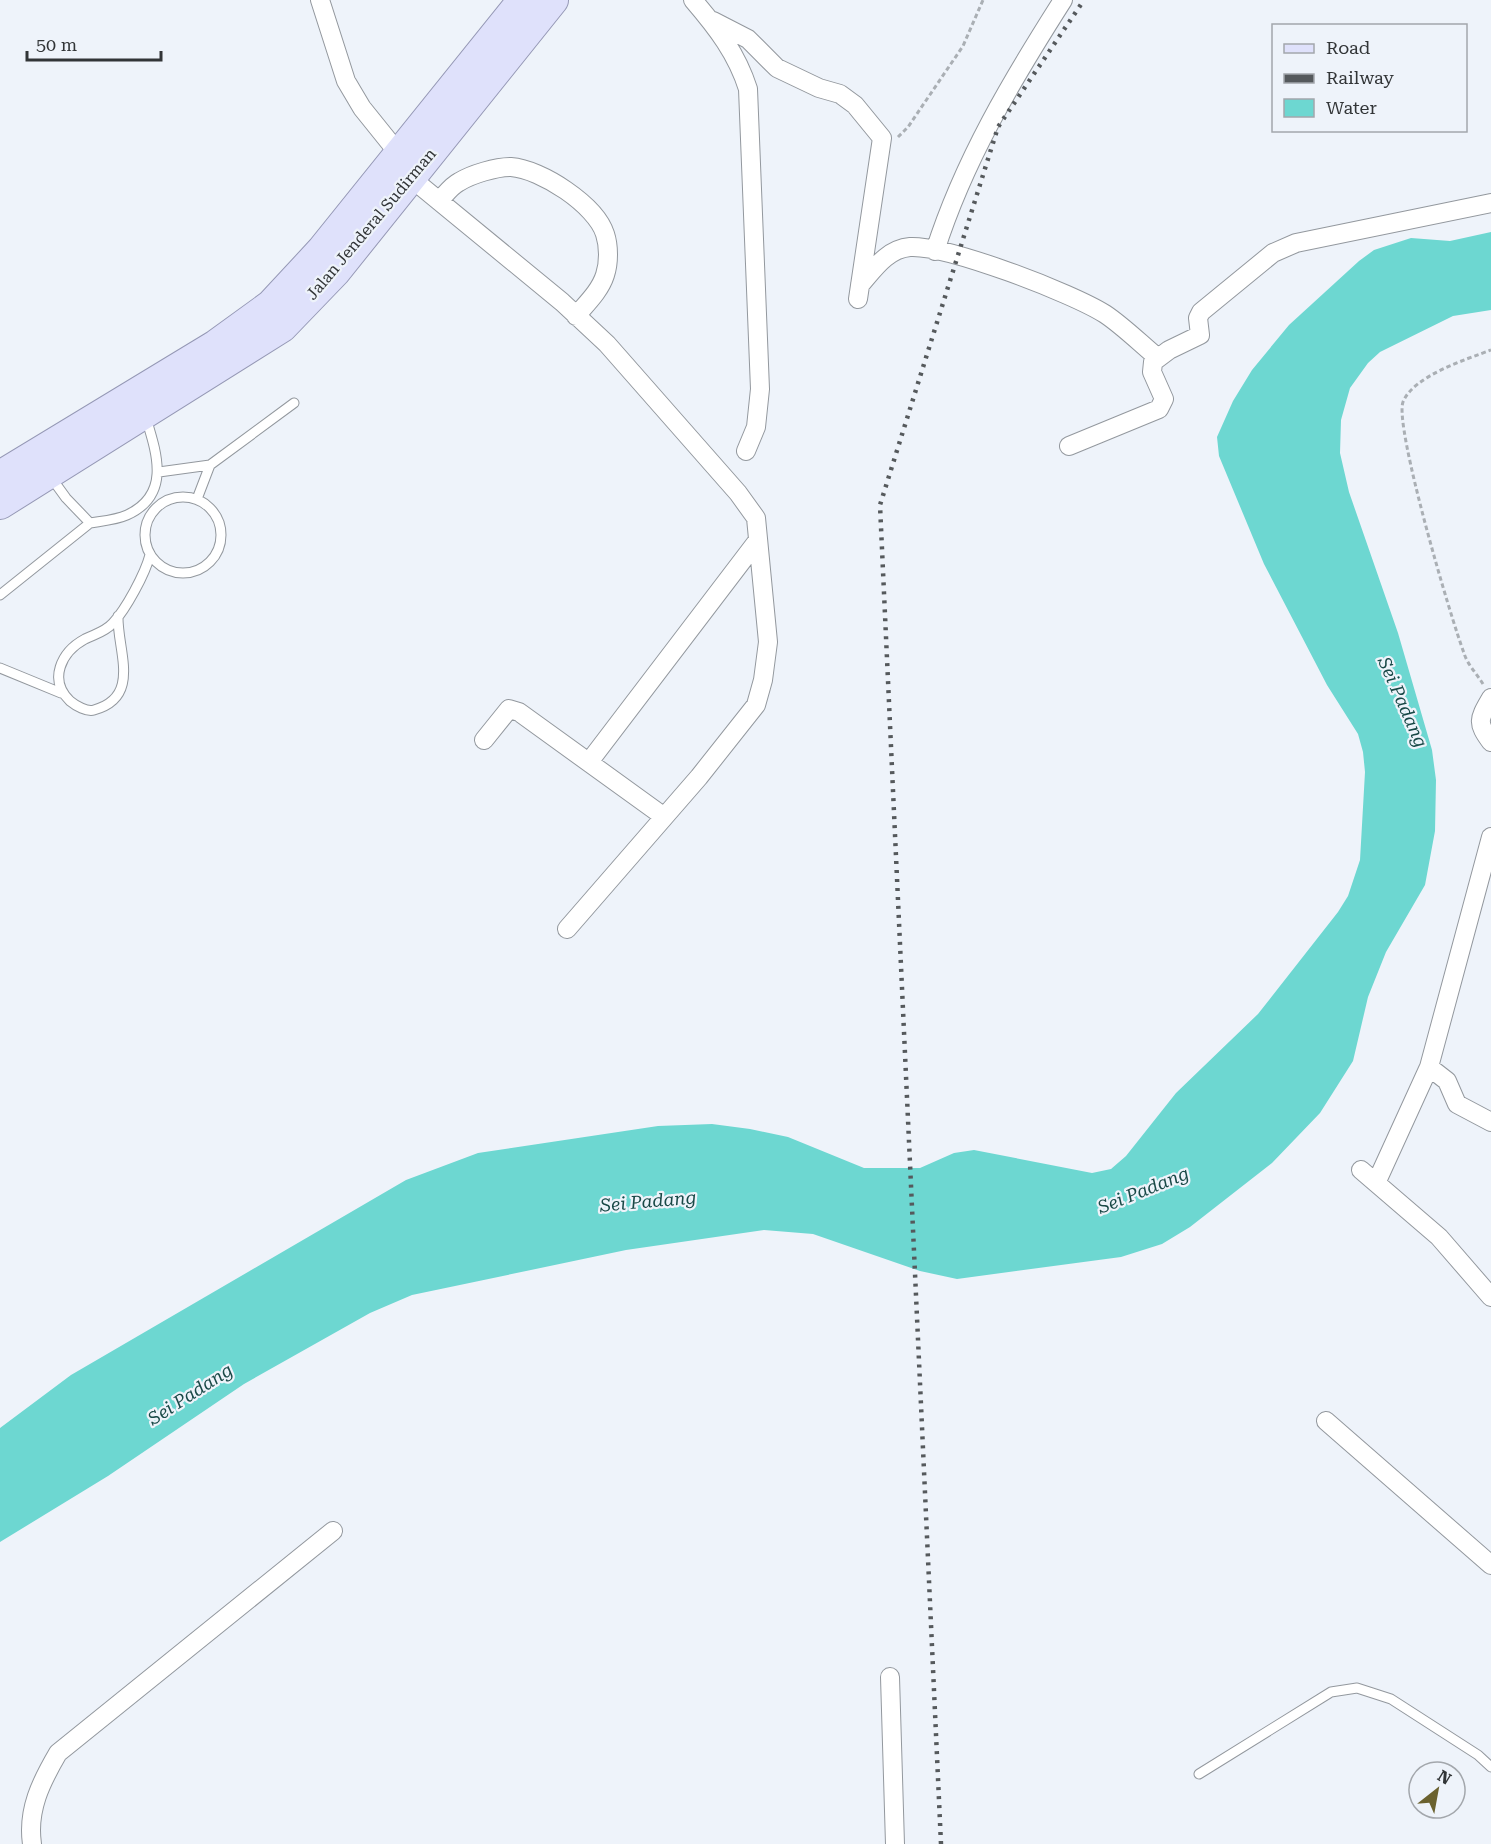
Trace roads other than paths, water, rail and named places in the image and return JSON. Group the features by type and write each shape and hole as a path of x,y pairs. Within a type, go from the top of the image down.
{"main road":[{"name":"Jalan Jenderal Sudirman","path":"0,476 43,464 144,414 282,327 335,272 405,166 523,0"},
{"name":"Jalan Jenderal Sudirman","path":"0,504 43,464 216,345 271,304 405,166 553,0"}],"street":[{"path":"320,0 346,81 362,108 405,166 439,201 607,344 738,493 756,518 768,642 763,680 756,705 699,777 567,929"},
{"path":"693,0 740,64 748,89 760,389 756,427 746,451"},
{"path":"935,251 969,163 994,113 1063,0"},
{"path":"708,18 748,39 777,68 819,88 840,94 855,105 882,138 859,292 884,257 909,247 935,251 993,267 1104,314 1158,358"},
{"path":"439,201 458,182 480,173 510,167 535,172 566,191 598,220 605,234 608,253 605,275 596,292 576,316"},
{"path":"1069,446 1159,409 1164,399 1151,367 1158,358 1200,335 1198,318 1201,312 1273,253 1285,246 1491,203"},
{"path":"589,762 758,540"},
{"path":"1488,692 1480,717 1480,725 1491,742"},
{"path":"484,740 509,709 519,712 663,816"},
{"path":"1377,1182 1429,1067 1491,837"},
{"path":"1429,1067 1447,1081 1457,1104 1491,1122"},
{"path":"1361,1170 1439,1237 1491,1297"},
{"path":"1326,1421 1491,1565"},
{"path":"32,1844 32,1808 42,1780 58,1753 333,1532"},
{"path":"890,1677 895,1844"}],"lane":[{"path":"159,472 210,465 294,403"},
{"path":"144,414 159,472 145,503 145,539 150,555 160,566 180,572 201,568 213,559 219,547 219,525 209,507 197,499 185,496 167,500 152,512 146,522"},
{"path":"43,464 66,498 90,523"},
{"path":"197,499 210,465"},
{"path":"0,595 90,523 125,516 145,503"},
{"path":"61,693 56,679 69,651 84,639 104,631 118,616 150,555"},
{"path":"0,668 61,693 73,704 90,711 104,707 116,699 123,687 124,670 118,616"},
{"path":"1199,1774 1331,1692 1357,1688 1391,1699 1478,1755 1491,1767"}],"water":[{"name":"Sei Padang","path":"1491,232 1491,310 1453,316 1380,352 1368,363 1350,388 1341,420 1340,453 1349,492 1398,633 1432,750 1436,780 1435,831 1425,885 1386,952 1368,997 1353,1061 1320,1113 1272,1163 1190,1227 1162,1244 1121,1257 957,1279 920,1271 813,1234 764,1230 626,1250 412,1295 370,1313 244,1384 108,1476 0,1542 0,1428 71,1375 406,1180 478,1153 658,1126 712,1124 788,1137 864,1168 920,1168 954,1153 974,1150 1092,1173 1111,1169 1126,1156 1176,1093 1258,1014 1338,912 1348,896 1360,860 1365,772 1358,734 1327,685 1264,564 1219,456 1217,437 1233,401 1252,370 1289,325 1359,261 1374,250 1411,238 1450,241"}],"railway":[{"path":"941,1844 880,505 998,127 1084,0"}]}
